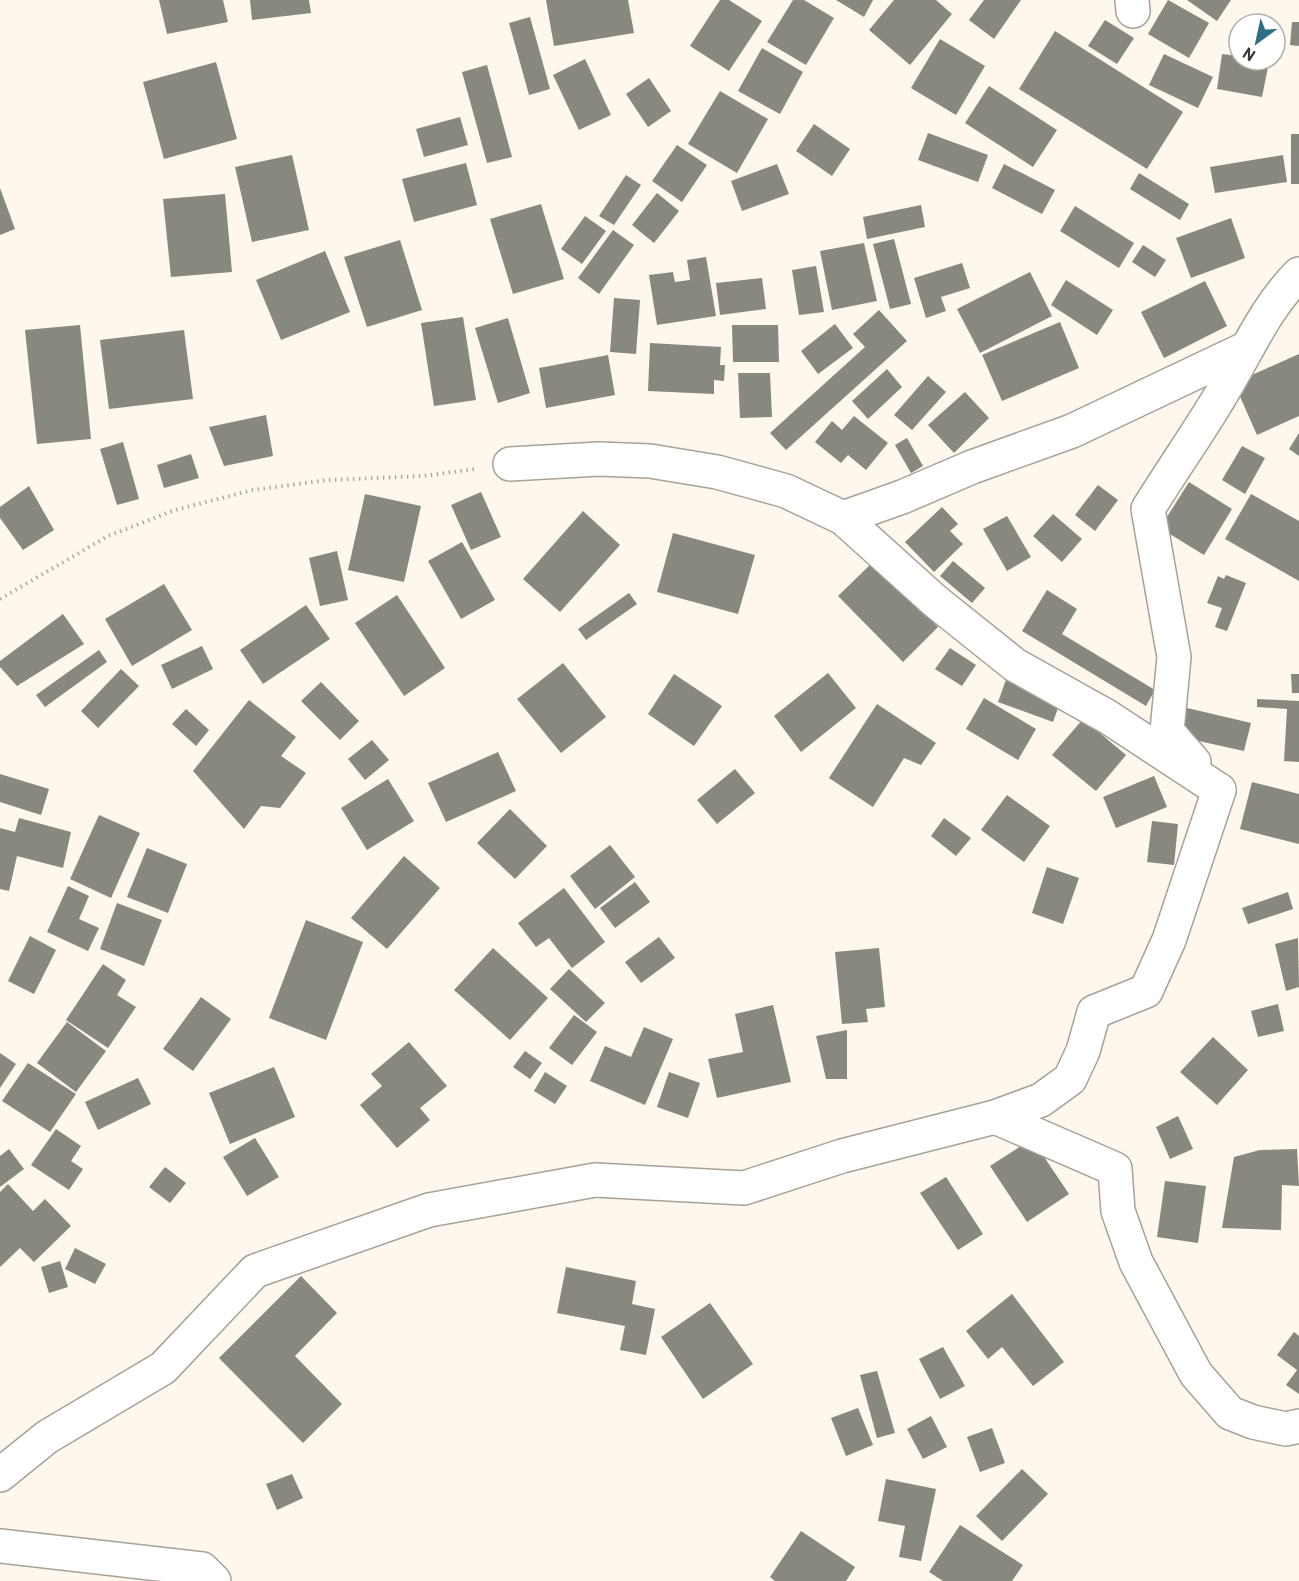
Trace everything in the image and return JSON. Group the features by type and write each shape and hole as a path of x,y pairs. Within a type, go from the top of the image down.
{"street":[{"path":"1219,790 1167,731 1174,657 1148,509 1223,392 1245,349 1270,309 1299,274"},
{"path":"843,518 902,497 972,467 1072,431 1245,349"},
{"path":"510,464 599,459 650,461 717,472 786,491 843,518 935,601 1015,664 1108,717 1219,790"},
{"path":"0,1475 46,1437 163,1368 255,1271 429,1210 595,1180 744,1188 842,1156 995,1117 1041,1100 1070,1079 1083,1051 1094,1012 1146,991 1169,940 1219,790"},
{"path":"995,1117 1115,1169 1118,1211 1136,1262 1196,1374 1230,1413 1253,1422 1286,1429 1299,1426"},
{"path":"0,1546 202,1569 214,1581"}],"path":[{"path":"0,599 108,536 175,510 253,490 327,480 423,476 510,464"}],"building":[{"path":"159,0 223,0 228,22 167,34"},
{"path":"250,0 309,0 311,13 252,20"},
{"path":"546,0 628,0 634,33 554,46"},
{"path":"720,0 729,0 762,21 729,71 690,46"},
{"path":"793,0 804,0 834,18 806,65 767,42"},
{"path":"836,0 873,0 864,17"},
{"path":"894,0 936,0 952,14 910,65 869,30"},
{"path":"984,0 1021,0 994,39 969,20"},
{"path":"1168,0 1209,23 1189,58 1148,34"},
{"path":"1187,0 1231,0 1217,21"},
{"path":"530,17 550,89 529,95 509,23"},
{"path":"1105,20 1134,38 1117,64 1088,46"},
{"path":"1292,22 1299,22 1299,46 1290,45"},
{"path":"1055,31 1183,112 1147,169 1019,89"},
{"path":"940,39 985,66 956,115 911,88"},
{"path":"762,48 803,72 780,114 738,91"},
{"path":"1164,54 1213,77 1198,108 1149,85"},
{"path":"1222,54 1227,55 1227,72 1267,72 1262,97 1217,89"},
{"path":"585,59 611,115 579,130 553,75"},
{"path":"216,62 237,139 164,159 143,82"},
{"path":"487,65 512,157 487,163 462,72"},
{"path":"649,78 671,111 648,127 626,94"},
{"path":"989,86 1057,130 1033,167 965,123"},
{"path":"720,91 768,119 737,173 688,144"},
{"path":"460,117 468,145 424,157 416,129"},
{"path":"814,124 850,149 832,176 796,151"},
{"path":"928,133 988,155 978,182 918,160"},
{"path":"1291,134 1299,134 1299,184 1291,184"},
{"path":"677,145 707,165 682,202 652,181"},
{"path":"292,155 309,230 252,242 235,167"},
{"path":"1283,155 1287,182 1215,193 1210,167"},
{"path":"466,163 477,205 414,222 402,179"},
{"path":"777,164 789,194 742,211 731,181"},
{"path":"1004,164 1055,190 1042,214 992,188"},
{"path":"1139,173 1189,204 1180,220 1130,189"},
{"path":"626,175 641,185 614,225 599,216"},
{"path":"0,188 15,229 0,235"},
{"path":"657,193 679,211 654,243 632,225"},
{"path":"225,194 232,272 171,277 163,199"},
{"path":"541,204 564,279 513,294 490,219"},
{"path":"921,205 925,227 867,239 863,217"},
{"path":"1075,206 1134,243 1119,268 1060,231"},
{"path":"585,216 606,231 582,264 561,249"},
{"path":"1231,218 1245,258 1191,278 1176,238"},
{"path":"613,230 634,245 599,294 578,278"},
{"path":"894,239 911,304 890,309 873,244"},
{"path":"400,240 422,310 367,327 344,257"},
{"path":"864,243 877,301 832,310 820,251"},
{"path":"1143,245 1166,260 1155,277 1132,262"},
{"path":"325,251 350,312 281,340 256,280"},
{"path":"706,257 716,316 657,325 649,275 673,272 675,282 690,280 687,260"},
{"path":"962,263 970,288 941,297 946,311 926,318 914,278"},
{"path":"816,266 824,312 799,315 792,270"},
{"path":"1030,272 1052,316 980,353 957,309"},
{"path":"762,278 766,309 720,315 716,283"},
{"path":"1066,280 1113,310 1097,335 1051,305"},
{"path":"1205,281 1227,326 1164,358 1141,312"},
{"path":"614,298 640,300 636,354 610,352"},
{"path":"879,310 907,341 786,450 770,433 865,347 853,334"},
{"path":"463,317 476,400 434,406 421,323"},
{"path":"508,318 530,393 498,403 475,328"},
{"path":"1060,322 1079,368 1002,401 982,355"},
{"path":"835,324 853,348 818,374 801,351"},
{"path":"80,325 91,439 37,444 25,330"},
{"path":"732,325 778,325 779,362 733,362"},
{"path":"184,330 193,399 109,409 100,340"},
{"path":"650,343 721,347 720,365 725,365 724,381 714,380 714,394 648,391"},
{"path":"1299,354 1299,416 1257,435 1234,383"},
{"path":"608,355 615,395 546,408 539,368"},
{"path":"887,369 902,387 868,419 852,401"},
{"path":"738,373 770,373 772,417 740,418"},
{"path":"928,376 946,392 912,430 894,415"},
{"path":"965,392 989,418 954,453 928,425"},
{"path":"266,415 273,456 224,466 209,427"},
{"path":"854,416 888,443 866,470 848,455 841,463 815,442 832,421 842,430"},
{"path":"1299,433 1299,456 1289,449"},
{"path":"907,438 923,466 911,473 895,445"},
{"path":"123,442 139,499 117,505 100,449"},
{"path":"1242,446 1265,458 1245,494 1222,480"},
{"path":"191,454 199,478 164,488 157,465"},
{"path":"1189,482 1232,509 1204,555 1160,528"},
{"path":"1098,485 1118,500 1095,531 1075,515"},
{"path":"29,486 54,530 23,550 0,518 0,507"},
{"path":"481,492 501,537 471,550 451,505"},
{"path":"365,494 421,506 404,582 348,570"},
{"path":"1251,494 1299,521 1299,581 1225,539"},
{"path":"942,507 958,524 950,531 963,544 934,572 905,542"},
{"path":"583,511 620,545 560,612 523,579"},
{"path":"1053,514 1082,539 1062,562 1033,536"},
{"path":"1007,516 1031,557 1007,571 983,529"},
{"path":"673,533 755,555 738,614 657,592"},
{"path":"462,542 495,600 461,619 428,561"},
{"path":"337,551 348,600 320,606 309,558"},
{"path":"953,561 985,588 972,603 940,576"},
{"path":"873,562 938,627 903,662 838,596"},
{"path":"1226,575 1246,583 1227,631 1215,627 1222,608 1207,603 1218,576 1224,579"},
{"path":"164,584 192,630 132,666 105,619"},
{"path":"1047,590 1077,609 1062,634 1155,690 1146,706 1022,631"},
{"path":"629,593 637,604 586,640 578,629"},
{"path":"397,595 445,668 404,696 355,623"},
{"path":"306,605 330,639 263,684 240,650"},
{"path":"63,614 84,644 17,686 0,667 0,661"},
{"path":"202,646 213,669 172,689 161,665"},
{"path":"950,648 976,665 962,686 935,669"},
{"path":"99,650 107,662 45,707 36,695"},
{"path":"563,663 606,717 561,753 517,699"},
{"path":"121,669 139,686 98,728 81,711"},
{"path":"828,673 856,708 801,752 774,716"},
{"path":"674,674 722,706 694,746 648,714"},
{"path":"1008,674 1063,694 1053,722 998,702"},
{"path":"1291,674 1299,674 1299,693 1292,693"},
{"path":"321,682 359,721 340,740 301,701"},
{"path":"984,698 1036,729 1018,760 966,729"},
{"path":"1257,699 1299,701 1299,762 1284,761 1287,709 1257,707"},
{"path":"249,700 296,737 281,756 306,773 280,808 261,806 244,829 193,771"},
{"path":"877,704 936,743 921,765 904,758 873,807 829,778"},
{"path":"1183,707 1251,723 1244,751 1176,736"},
{"path":"186,709 209,730 196,746 172,724"},
{"path":"1083,719 1126,755 1096,791 1052,755"},
{"path":"372,740 389,760 365,780 348,759"},
{"path":"498,752 516,791 446,822 428,783"},
{"path":"735,769 755,793 717,824 697,800"},
{"path":"0,774 49,789 41,815 0,802"},
{"path":"1154,776 1167,807 1116,828 1103,797"},
{"path":"388,779 414,821 367,850 341,808"},
{"path":"1252,782 1299,794 1299,844 1240,829"},
{"path":"1007,795 1050,826 1024,862 981,830"},
{"path":"510,809 547,846 515,879 477,843"},
{"path":"99,815 140,833 111,898 70,879"},
{"path":"19,818 71,832 63,868 17,856 9,891 0,889 0,828 15,832"},
{"path":"944,818 971,838 956,856 931,836"},
{"path":"1152,821 1178,824 1174,865 1147,862"},
{"path":"610,845 635,877 595,909 570,876"},
{"path":"147,848 187,864 168,913 127,897"},
{"path":"404,856 440,888 387,949 351,918"},
{"path":"1047,867 1079,878 1063,924 1032,913"},
{"path":"635,882 650,902 615,928 600,908"},
{"path":"68,886 89,896 79,919 99,928 88,951 47,932"},
{"path":"564,888 605,942 572,968 549,938 536,947 518,923"},
{"path":"1288,892 1293,909 1248,924 1242,908"},
{"path":"117,903 162,920 144,966 100,949"},
{"path":"306,920 363,942 326,1040 269,1018"},
{"path":"30,936 56,950 34,994 8,981"},
{"path":"659,937 675,958 641,983 625,962"},
{"path":"1298,938 1299,987 1286,991 1275,944"},
{"path":"493,948 548,998 510,1040 454,990"},
{"path":"879,948 885,1007 866,1009 868,1022 842,1024 835,952"},
{"path":"103,964 126,980 117,995 136,1007 108,1048 66,1020"},
{"path":"569,969 605,1003 586,1022 550,989"},
{"path":"201,997 231,1019 193,1071 163,1049"},
{"path":"1278,1004 1284,1031 1258,1037 1251,1011"},
{"path":"773,1005 791,1082 717,1098 708,1059 743,1052 735,1014"},
{"path":"574,1015 597,1032 572,1065 549,1048"},
{"path":"67,1022 106,1051 76,1092 37,1063"},
{"path":"644,1027 673,1039 645,1105 590,1081 605,1046 631,1057"},
{"path":"847,1030 847,1079 826,1079 816,1036"},
{"path":"1213,1037 1248,1070 1217,1105 1180,1072"},
{"path":"409,1042 447,1086 420,1108 430,1120 397,1148 360,1105 382,1086 371,1074"},
{"path":"525,1051 542,1063 530,1079 513,1067"},
{"path":"0,1053 16,1064 0,1088"},
{"path":"28,1063 76,1094 50,1132 2,1101"},
{"path":"274,1067 295,1117 230,1144 209,1093"},
{"path":"545,1072 567,1086 555,1104 534,1091"},
{"path":"669,1072 700,1083 688,1118 657,1107"},
{"path":"138,1078 151,1104 98,1130 85,1102"},
{"path":"1178,1116 1193,1149 1170,1159 1156,1127"},
{"path":"56,1129 81,1146 71,1161 83,1169 69,1190 31,1165"},
{"path":"255,1138 279,1177 247,1196 223,1157"},
{"path":"1032,1139 1069,1194 1027,1222 990,1166"},
{"path":"9,1149 24,1169 0,1187 0,1156"},
{"path":"1297,1149 1299,1186 1282,1185 1281,1230 1222,1228 1234,1157 1260,1150"},
{"path":"165,1167 186,1183 170,1203 149,1187"},
{"path":"946,1177 983,1234 958,1250 920,1193"},
{"path":"1165,1181 1206,1186 1198,1243 1157,1237"},
{"path":"8,1184 33,1211 45,1199 71,1226 34,1262 20,1248 0,1267 0,1192"},
{"path":"75,1248 106,1264 95,1284 65,1269"},
{"path":"60,1261 68,1287 49,1293 41,1267"},
{"path":"566,1267 636,1281 632,1304 655,1309 646,1355 620,1350 625,1326 557,1313"},
{"path":"301,1276 337,1313 295,1356 342,1404 303,1443 219,1358"},
{"path":"1012,1294 1064,1362 1033,1386 1002,1347 988,1359 966,1331"},
{"path":"710,1303 753,1364 703,1399 661,1337"},
{"path":"1294,1332 1299,1336 1299,1394 1286,1385 1297,1370 1277,1355"},
{"path":"943,1347 965,1386 940,1399 919,1359"},
{"path":"877,1371 895,1433 877,1438 860,1375"},
{"path":"858,1408 873,1445 846,1456 831,1418"},
{"path":"931,1416 947,1447 923,1459 907,1429"},
{"path":"992,1428 1005,1463 980,1472 967,1437"},
{"path":"1022,1469 1048,1494 1002,1541 976,1516"},
{"path":"292,1474 303,1498 277,1510 266,1484"},
{"path":"886,1479 936,1489 921,1561 899,1557 905,1526 878,1521"},
{"path":"960,1525 1023,1565 1012,1581 943,1581 929,1572"},
{"path":"801,1531 855,1567 846,1581 775,1581 770,1577"}]}
